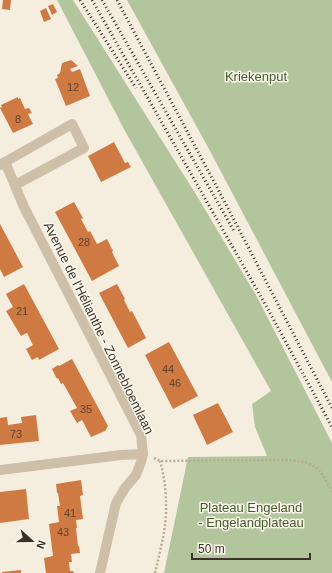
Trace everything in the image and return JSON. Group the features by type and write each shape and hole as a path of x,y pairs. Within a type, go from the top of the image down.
{"street":[{"name":"Avenue de l'Hélianthe - Zonnebloemlaan","path":"15,185 84,148 72,124 2,164 15,185 24,206 141,435 143,454 141,462 136,475 125,488 116,503 100,573"},
{"path":"0,470 121,455 143,454"}],"path":[{"path":"143,454 160,461 300,461 310,464 320,470 332,492"},
{"path":"155,573 164,529 166,505 163,474 160,461"}],"green space":[{"name":"Plateau Engeland - Engelandplateau","path":"57,0 73,0 197,196 257,297 332,443 332,573 164,573 188,457 267,456 255,427 252,404 271,391 125,131"},
{"name":"Kriekenput","path":"127,0 332,0 332,382 210,151"}],"building":[{"path":"3,0 11,0 10,10 2,9"},
{"path":"53,4 57,12 52,15 48,6"},
{"path":"46,8 51,19 44,22 40,11"},
{"path":"71,60 78,66 70,69 72,72 80,69 90,96 66,106 55,79 58,78 57,75 60,73 62,63"},
{"path":"18,97 18,99 20,98 25,109 29,108 32,113 28,114 33,124 13,133 0,108 2,107 1,105"},
{"path":"114,142 125,163 128,162 131,167 101,182 88,156"},
{"path":"74,202 83,218 81,219 88,232 90,231 97,244 107,239 119,266 92,281 55,212"},
{"path":"0,224 23,267 4,277 0,269"},
{"path":"24,284 59,349 39,360 38,357 32,360 26,349 33,345 27,333 21,336 6,311 13,307 6,294"},
{"path":"117,284 130,312 132,311 146,338 128,348 99,293"},
{"path":"169,342 198,396 173,409 145,355"},
{"path":"72,359 108,426 105,431 91,437 82,420 77,423 70,411 77,408 63,383 61,384 58,378 57,379 52,369"},
{"path":"218,403 233,432 207,445 193,415"},
{"path":"36,415 39,441 0,445 0,418 7,417 8,425 22,423 21,417"},
{"path":"81,480 83,495 80,496 83,519 76,520 80,553 71,554 72,562 69,562 70,571 73,571 74,573 46,573 44,558 53,556 49,524 59,522 57,506 60,506 56,484"},
{"path":"26,489 29,519 0,523 0,492"},
{"path":"21,570 21,573 2,573 2,572"}],"railway":[{"path":"80,0 136,88"},
{"path":"92,0 264,302 332,427"},
{"path":"102,0 234,231"},
{"path":"117,0 332,408"}]}
